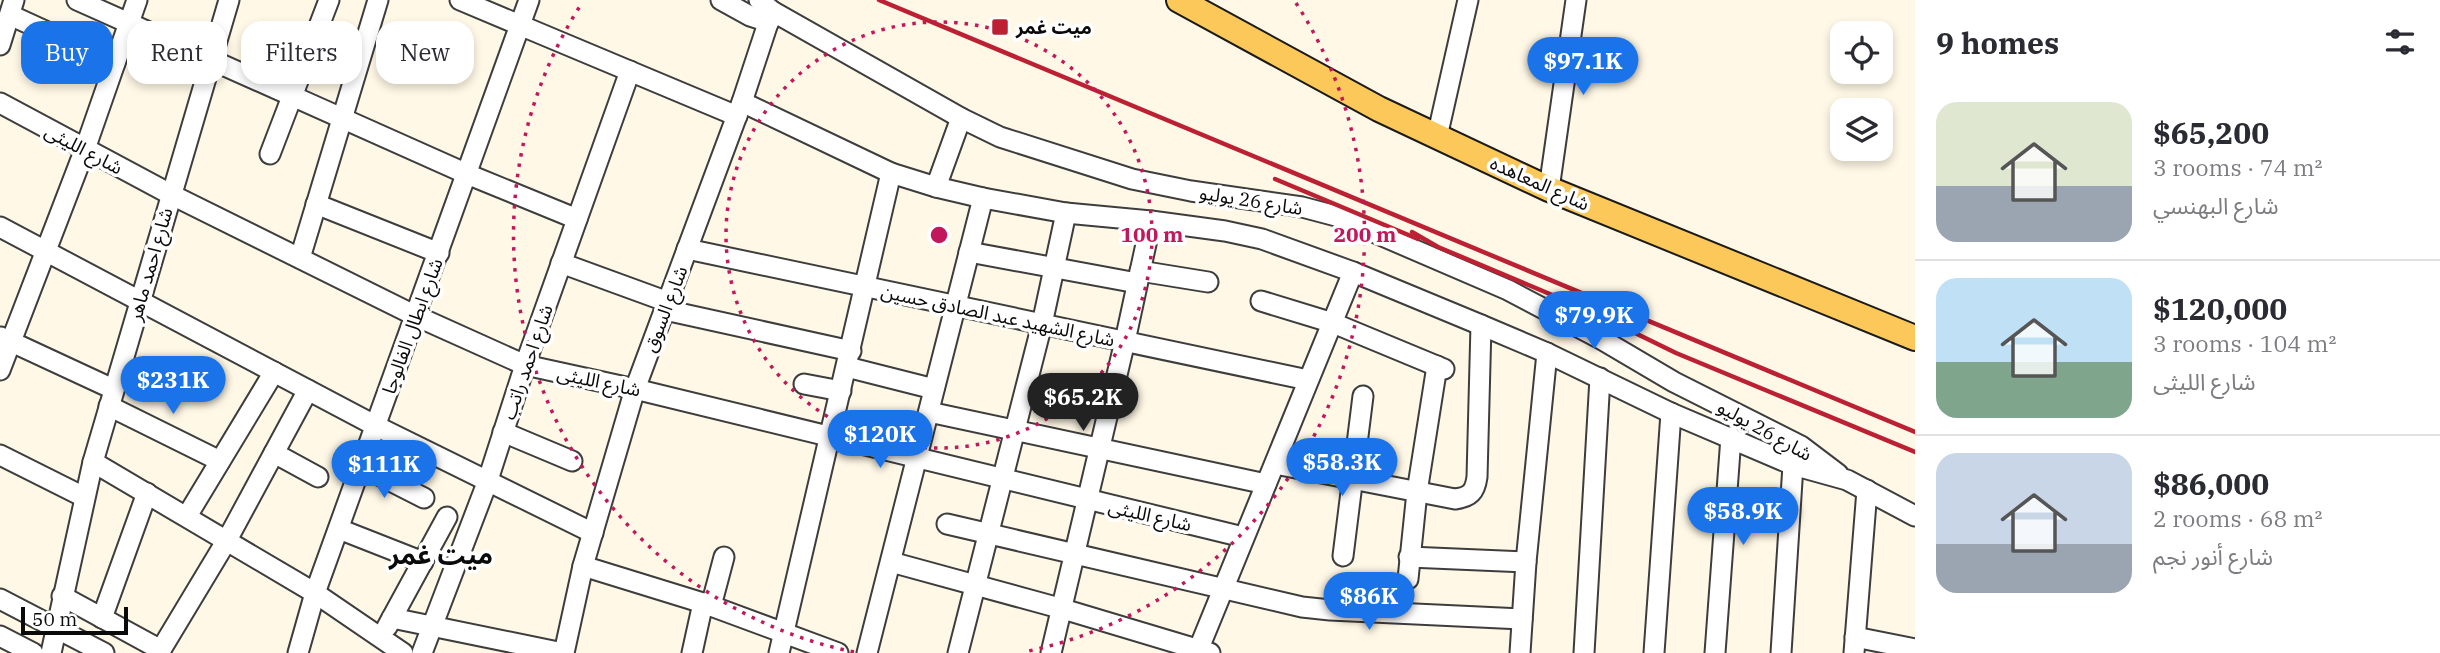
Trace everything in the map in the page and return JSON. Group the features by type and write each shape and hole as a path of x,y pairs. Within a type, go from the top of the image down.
{"main road":[{"name":"شارع المعاهده","path":"1179,0 1379,109 1549,189 1915,338"}],"street":[{"path":"77,0 127,22"},
{"path":"130,21 137,0"},
{"name":"شارع احمد ماهر","path":"223,21 229,0"},
{"path":"270,154 329,0"},
{"path":"300,258 378,0"},
{"name":"شارع 26 يوليو","path":"460,0 630,71 739,109 891,173 936,187 1066,213 1151,221 1262,239 1353,272 1481,325 1547,353 1671,413 1793,465 1847,481 1915,516"},
{"name":"شارع ابطال الفالوجا","path":"298,653 315,593 529,0"},
{"name":"شارع 26 يوليو","path":"721,0 750,16 767,11 1000,137 1132,179 1191,191 1302,207 1336,216 1508,290 1674,382 1801,446 1847,481"},
{"path":"1437,137 1468,0"},
{"path":"1549,189 1576,0"},
{"path":"0,45 12,7 115,63"},
{"name":"شارع السوق","path":"563,653 583,566 635,389 739,109 767,11"},
{"path":"0,370 5,339 85,149 127,29"},
{"path":"227,67 467,174 577,219"},
{"name":"شارع احمد راتب","path":"422,653 487,483 525,365 630,71"},
{"name":"شارع احمد ماهر","path":"51,653 93,462 204,84"},
{"name":"شارع الليثى","path":"0,103 170,194 416,316 525,365 635,389 1244,537"},
{"path":"936,187 961,118"},
{"path":"779,653 891,173"},
{"path":"867,653 983,198"},
{"path":"316,204 439,253"},
{"path":"958,653 1042,324 1066,213"},
{"path":"1051,653 1151,221"},
{"path":"0,227 376,426 593,533"},
{"name":"شارع الشهيد عبد الصادق حسين","path":"687,249 1308,380"},
{"path":"969,252 1055,269 1208,282"},
{"path":"561,263 666,306 849,359 934,389"},
{"path":"891,562 1063,609 1203,652 1222,589 1353,272"},
{"path":"1261,301 1332,323 1440,367 1418,492 1408,579"},
{"path":"1275,464 1455,499 1465,498 1475,489 1481,325"},
{"path":"5,339 220,461"},
{"path":"1520,653 1526,562 1547,353"},
{"path":"1584,653 1605,381 1611,363 1619,355 1626,353"},
{"path":"187,516 274,372"},
{"path":"804,384 841,391"},
{"path":"62,596 160,651 227,540 308,390"},
{"path":"1343,556 1363,396"},
{"path":"929,412 1266,484"},
{"path":"1654,653 1671,413"},
{"path":"503,432 572,461"},
{"path":"1715,653 1731,438"},
{"path":"274,453 318,477"},
{"path":"0,455 84,497"},
{"path":"93,462 315,593 403,653"},
{"path":"1781,653 1793,465"},
{"path":"361,466 424,498"},
{"path":"1867,490 1855,645 1915,649"},
{"path":"102,618 147,493"},
{"path":"381,638 447,517"},
{"path":"947,524 1302,607 1522,618"},
{"path":"339,529 423,562"},
{"path":"692,653 724,557"},
{"path":"1409,557 1526,562"},
{"path":"583,566 784,631 838,653"},
{"path":"0,599 104,653"},
{"path":"392,618 563,653"},
{"path":"0,636 33,653"}],"railway":[{"path":"879,0 1915,432"},
{"path":"1275,179 1418,239"},
{"path":"1412,232 1438,247 1588,310 1676,353 1915,452"}],"place":[{"name":"ميت غمر","path":"1000,27"}],"district":[{"name":"ميت غمر","path":"441,554"}]}
